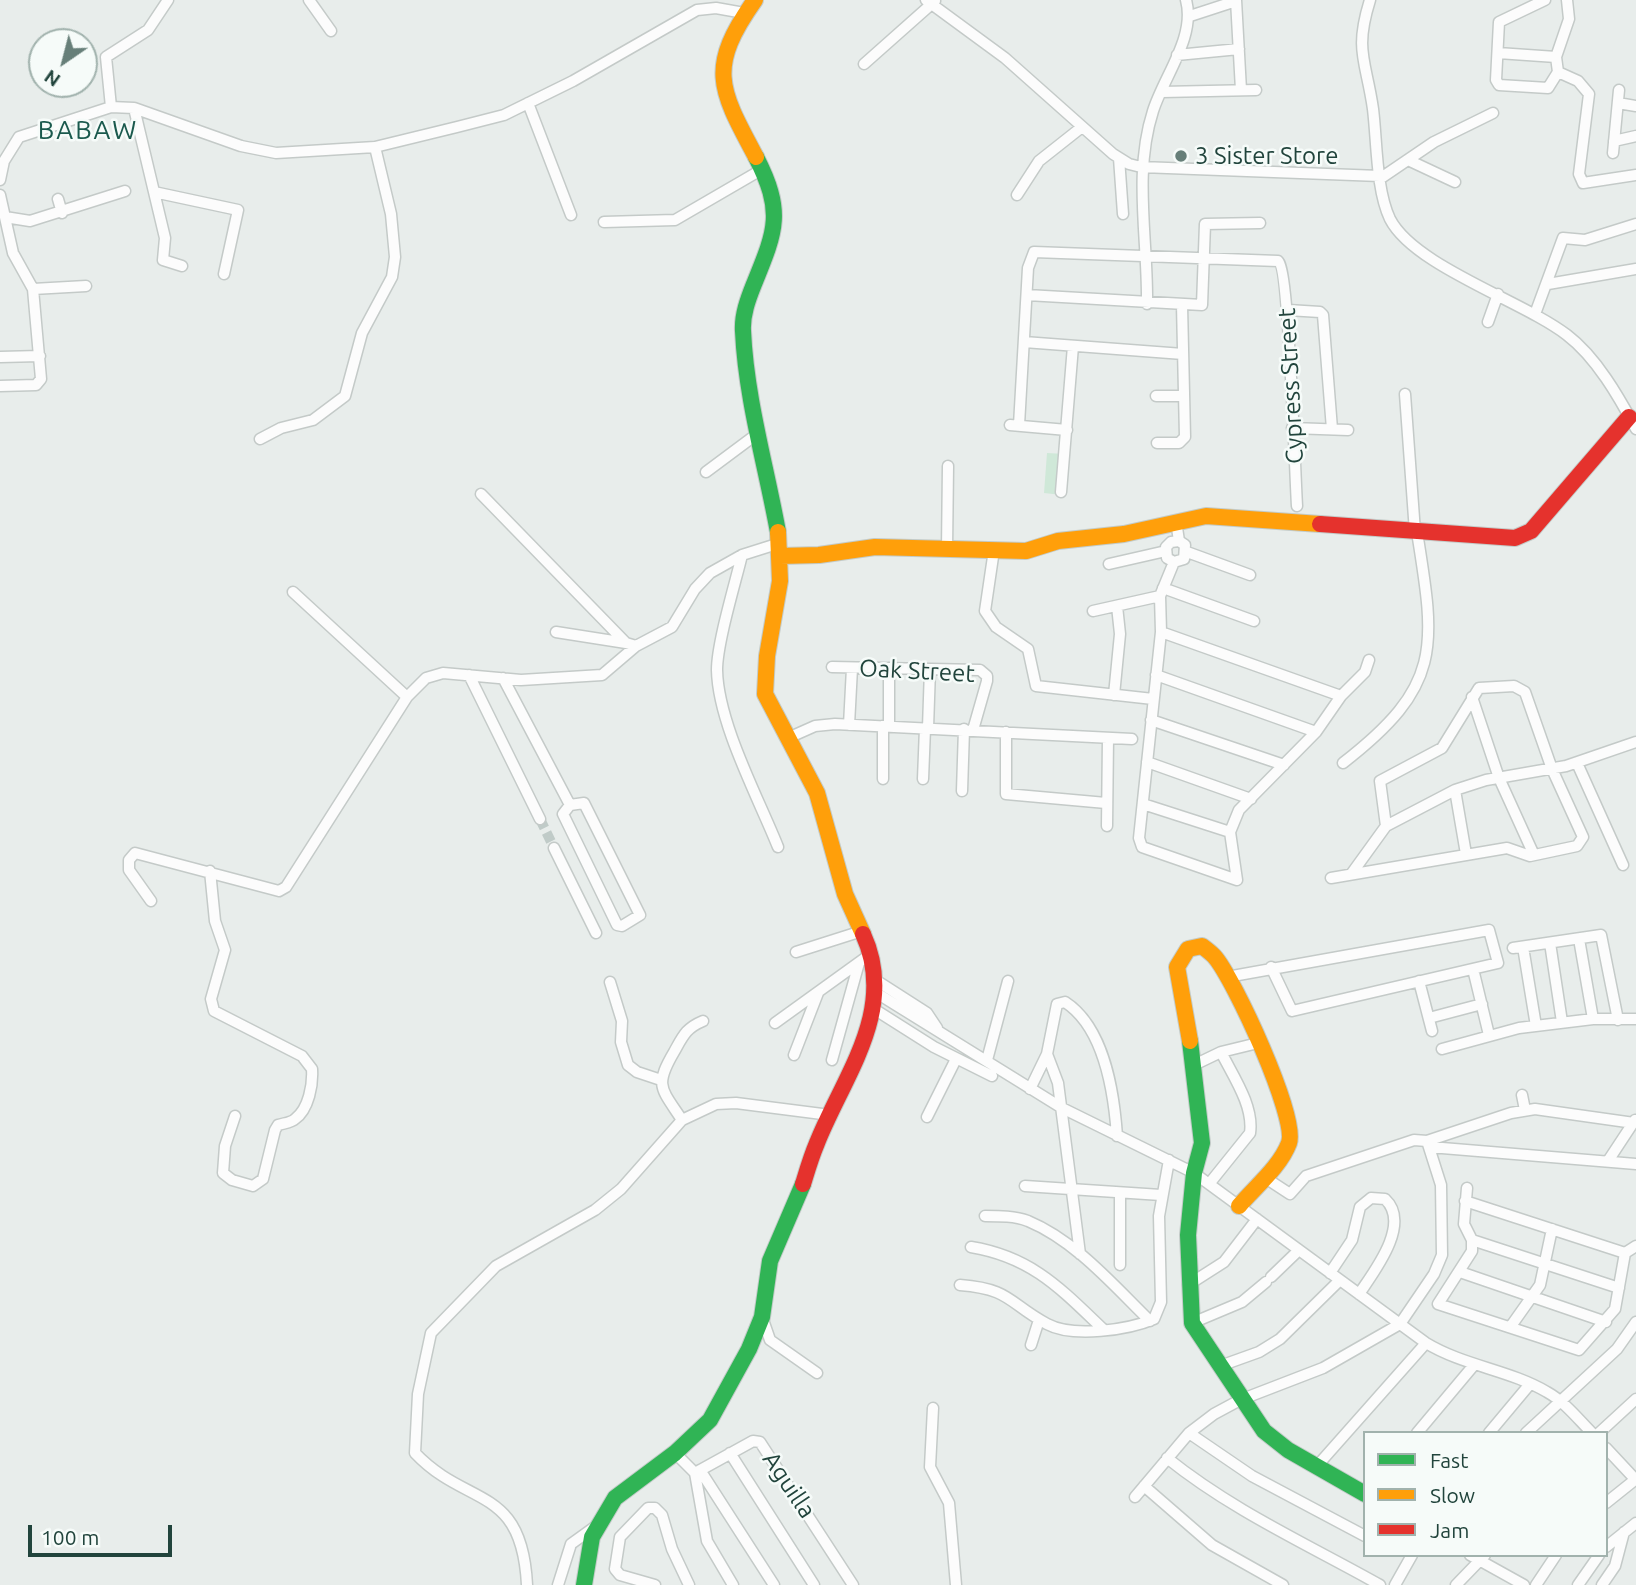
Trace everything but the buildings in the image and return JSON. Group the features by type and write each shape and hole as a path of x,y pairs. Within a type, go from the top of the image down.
{"street":[{"path":"111,107 106,57 148,30 168,0"},
{"path":"309,0 331,31"},
{"path":"558,1585 570,1544 596,1525 615,1498 675,1453 709,1420 750,1349 762,1317 770,1261 798,1199 817,1142 861,1053 874,1009 874,986 865,958 862,931 845,894 817,793 765,694 764,678 778,608 780,550 757,434 743,322 777,221 773,199 761,170 726,103 722,65 729,39 755,0"},
{"path":"1147,303 1148,256 1141,167 1153,110 1191,16 1186,0"},
{"path":"1191,16 1236,0 1241,90"},
{"path":"151,901 129,870 129,860 135,853 279,891 286,887 407,697 426,678 443,673 503,678 602,675 631,645 673,627 695,589 710,573 742,555 780,550 820,555 875,547 1026,551 1058,541 1124,534 1206,516 1508,538 1531,531 1634,425 1590,358 1568,335 1432,258 1407,240 1390,219 1380,177 1373,108 1360,47 1362,23 1370,0"},
{"path":"1545,0 1499,22 1496,80 1499,85 1548,88 1558,72 1556,57 1569,19 1567,0"},
{"path":"864,64 931,1 1005,58 1119,158 1141,167 1380,177 1434,142 1493,113"},
{"path":"0,180 4,161 19,137 111,107 134,108 241,146 276,153 375,147 503,115 573,82 697,9 716,8 744,13"},
{"path":"1177,55 1239,49"},
{"path":"1498,53 1556,57"},
{"path":"1558,72 1578,81 1589,93 1579,174 1583,183 1636,175"},
{"path":"1162,92 1256,90"},
{"path":"1613,153 1619,90"},
{"path":"528,103 571,215"},
{"path":"1618,103 1636,106"},
{"path":"134,108 164,238 163,260 182,266"},
{"path":"1017,195 1039,161 1082,127"},
{"path":"1614,141 1636,136"},
{"path":"260,439 281,428 313,420 345,396 362,333 392,277 395,257 391,214 375,147"},
{"path":"1119,158 1124,214"},
{"path":"1408,160 1455,182"},
{"path":"604,222 675,220 761,170"},
{"path":"5,217 30,221 125,191"},
{"path":"154,192 238,210 224,274"},
{"path":"0,195 13,253 33,289 40,356 38,385 0,386"},
{"path":"58,199 62,213"},
{"path":"1027,295 1182,305 1203,303 1206,222 1260,222"},
{"path":"1535,314 1563,238 1585,240 1636,225"},
{"path":"1067,430 1015,425 1024,342 1028,268 1034,252 1203,257"},
{"path":"0,257 13,253"},
{"name":"Cypress Street","path":"1203,257 1273,260 1284,267 1297,506"},
{"path":"1548,284 1636,269"},
{"path":"33,289 86,286"},
{"path":"1488,322 1498,294"},
{"path":"1157,443 1184,440 1182,305"},
{"path":"1288,310 1320,312 1323,315 1332,429"},
{"path":"1024,342 1183,354"},
{"path":"1061,492 1073,346"},
{"path":"0,357 40,356"},
{"path":"1343,763 1383,730 1410,698 1421,677 1429,641 1416,532 1405,394"},
{"path":"1156,396 1184,396"},
{"path":"1292,428 1348,430"},
{"path":"706,472 757,434"},
{"path":"947,549 948,466"},
{"path":"481,494 631,645"},
{"path":"1176,521 1179,541"},
{"path":"1179,541 1185,545 1187,552 1184,559 1174,562 1167,558 1166,551 1171,542 1179,541"},
{"path":"994,550 985,611 996,628 1028,649 1034,685 1153,699"},
{"path":"1109,564 1166,551"},
{"path":"1187,552 1250,576"},
{"path":"742,555 717,667 719,694 778,847"},
{"path":"1174,562 1162,592 1161,632 1139,838 1142,847 1237,880 1230,832 1239,810 1316,732 1341,696 1364,672 1369,660"},
{"path":"293,592 407,697"},
{"path":"1093,611 1162,592 1254,621"},
{"path":"1114,695 1121,634 1117,606"},
{"path":"556,632 631,645"},
{"path":"1161,632 1341,696"},
{"name":"Oak Street","path":"832,667 980,670 987,676 968,729"},
{"path":"849,725 852,668"},
{"path":"883,779 889,668"},
{"path":"923,779 930,669"},
{"path":"468,675 540,819"},
{"path":"1156,675 1316,732"},
{"path":"503,678 570,805"},
{"path":"1331,878 1507,848 1526,856 1534,855 1577,846 1582,840 1552,769 1524,689 1518,686 1483,687 1472,697 1442,748 1380,781 1386,826"},
{"path":"1472,697 1499,778 1534,855"},
{"path":"1151,720 1284,765"},
{"path":"788,738 815,726 849,725 1132,738"},
{"path":"962,791 968,729"},
{"path":"1006,732 1006,794 1106,803"},
{"path":"1107,826 1108,738"},
{"path":"1352,873 1386,826 1455,790 1499,778 1552,769 1636,742"},
{"path":"1147,762 1251,799"},
{"path":"1577,762 1623,865"},
{"path":"1455,790 1466,854"},
{"path":"587,804 640,915 639,918 617,925 564,814 570,805 587,804"},
{"path":"1143,804 1230,832"},
{"path":"554,848 596,933"},
{"path":"210,871 215,921 225,950 211,999 214,1011 302,1056 312,1069 313,1081 304,1107 293,1122 278,1125 275,1130 260,1184 253,1186 232,1180 223,1173 222,1163 235,1116"},
{"path":"1227,977 1271,967 1489,930 1498,963 1292,1012 1271,967"},
{"path":"796,952 862,931"},
{"path":"1536,1026 1518,947 1601,935 1618,1020"},
{"path":"1579,939 1593,1019"},
{"path":"1550,943 1562,1022"},
{"path":"1239,1206 1290,1141 1288,1116 1276,1079 1227,977 1215,957 1202,946 1188,949 1179,962 1177,974 1195,1065 1202,1143 1194,1173 1188,1235 1188,1285 1192,1323 1240,1400 1273,1439 1363,1491"},
{"path":"775,1023 865,958"},
{"path":"832,1060 865,958"},
{"path":"1473,969 1489,1035"},
{"path":"986,1060 1008,981"},
{"path":"1419,981 1432,1031"},
{"path":"610,982 622,1021 621,1042 628,1065 637,1072 661,1080"},
{"path":"874,986 1062,1108 1194,1173 1426,1343 1474,1365 1530,1384 1560,1401 1590,1431"},
{"path":"794,1055 818,993"},
{"path":"1030,1089 1047,1054 1057,1004 1065,1002 1085,1023 1097,1045 1108,1074 1117,1136"},
{"path":"1429,1018 1482,1004"},
{"path":"874,1009 956,1059 992,1076"},
{"path":"1442,1049 1489,1035 1536,1026 1593,1019 1636,1019"},
{"path":"682,1120 661,1080 663,1067 683,1034 704,1021"},
{"path":"1195,1065 1221,1052 1258,1043"},
{"path":"1209,1184 1250,1133 1251,1126 1245,1102 1221,1052"},
{"path":"1047,1054 1058,1083 1080,1254"},
{"path":"927,1117 956,1059"},
{"path":"1522,1095 1525,1110"},
{"path":"527,1585 526,1561 514,1526 490,1501 431,1470 415,1453 418,1394 430,1333 496,1266 576,1222 615,1194 682,1120 726,1103 830,1115"},
{"path":"1428,1144 1525,1110 1635,1121 1608,1161"},
{"path":"1264,1177 1290,1194 1306,1176 1415,1140 1428,1144 1636,1164"},
{"path":"1135,1497 1189,1433 1214,1413 1323,1368 1400,1324 1434,1275 1442,1255 1441,1185 1428,1144"},
{"path":"960,1285 998,1290 1040,1320 1061,1330 1104,1330 1150,1321 1158,1315 1161,1302 1161,1195 1169,1160"},
{"path":"1025,1186 1161,1195"},
{"path":"1468,1188 1464,1224 1472,1240 1472,1251 1437,1304 1579,1350 1606,1322 1615,1308 1625,1253 1636,1246"},
{"path":"1120,1193 1120,1265"},
{"path":"1330,1272 1352,1240 1360,1207 1371,1199 1385,1199 1391,1210 1391,1245 1359,1294"},
{"path":"1465,1201 1625,1253"},
{"path":"985,1216 1029,1221 1080,1254 1150,1321"},
{"path":"1188,1285 1224,1262 1258,1219"},
{"path":"1511,1326 1532,1296 1546,1263 1552,1228"},
{"path":"1472,1240 1619,1288"},
{"path":"971,1247 1018,1259 1064,1291 1104,1330"},
{"path":"1192,1323 1242,1302 1299,1250"},
{"path":"1460,1272 1606,1322"},
{"path":"1220,1366 1259,1352 1280,1339 1340,1280"},
{"path":"762,1317 770,1340 817,1373"},
{"path":"1031,1345 1040,1320"},
{"path":"1528,1431 1617,1349 1636,1322"},
{"path":"1317,1466 1426,1343"},
{"path":"1419,1431 1474,1365"},
{"path":"1491,1431 1530,1384"},
{"path":"1601,1431 1636,1399"},
{"path":"933,1408 930,1467 949,1503 956,1585"},
{"path":"1189,1433 1252,1476 1363,1534"},
{"name":"Aguilla","path":"698,1472 753,1441 760,1442 853,1585"},
{"path":"1608,1450 1636,1480 1608,1501"},
{"path":"675,1453 698,1472 774,1585"},
{"path":"730,1453 814,1585"},
{"path":"1167,1458 1199,1484 1254,1520 1380,1585"},
{"path":"698,1472 707,1541 733,1585"},
{"path":"1144,1486 1212,1545 1283,1585"},
{"path":"655,1585 620,1575 615,1569 621,1537 648,1508 655,1507 662,1515 672,1549 689,1585"},
{"path":"1608,1545 1636,1523"},
{"path":"584,1585 596,1525"},
{"path":"1602,1585 1615,1566 1624,1532"},
{"path":"1395,1585 1408,1557"},
{"path":"1456,1585 1478,1557 1524,1585"},
{"path":"1536,1585 1555,1557"},
{"path":"1578,1585 1598,1557"}],"green space":[{"path":"1047,453 1065,454 1062,495 1044,493"}],"tunnel":[{"path":"540,819 554,848"}],"traffic: fast":[{"path":"756,157 771,192 774,221 768,249 746,307 743,331 752,407 778,532"},
{"path":"1190,1041 1202,1143 1194,1173 1188,1235 1192,1323 1264,1431 1288,1450 1363,1493"},
{"path":"584,1585 592,1537 615,1498 675,1453 710,1420 749,1349 762,1317 770,1261 803,1184"}],"traffic: slow":[{"path":"755,0 730,44 724,61 724,78 733,113 756,157"},
{"path":"780,556 819,555 875,547 1026,551 1058,541 1124,534 1206,516 1320,524"},
{"path":"778,532 780,581 767,656 765,694 817,793 845,894 863,934"},
{"path":"1190,1041 1177,967 1188,949 1202,946 1214,956 1223,969 1249,1018 1284,1106 1289,1129 1289,1143 1280,1160 1239,1206"}],"traffic: jam":[{"path":"1320,524 1515,538 1531,531 1629,417"},
{"path":"803,1184 817,1143 853,1067 871,1016 874,989 872,962 863,934"}],"place":[{"name":"3 Sister Store","path":"1181,156"}],"district":[{"name":"BABAW","path":"88,130"}]}
